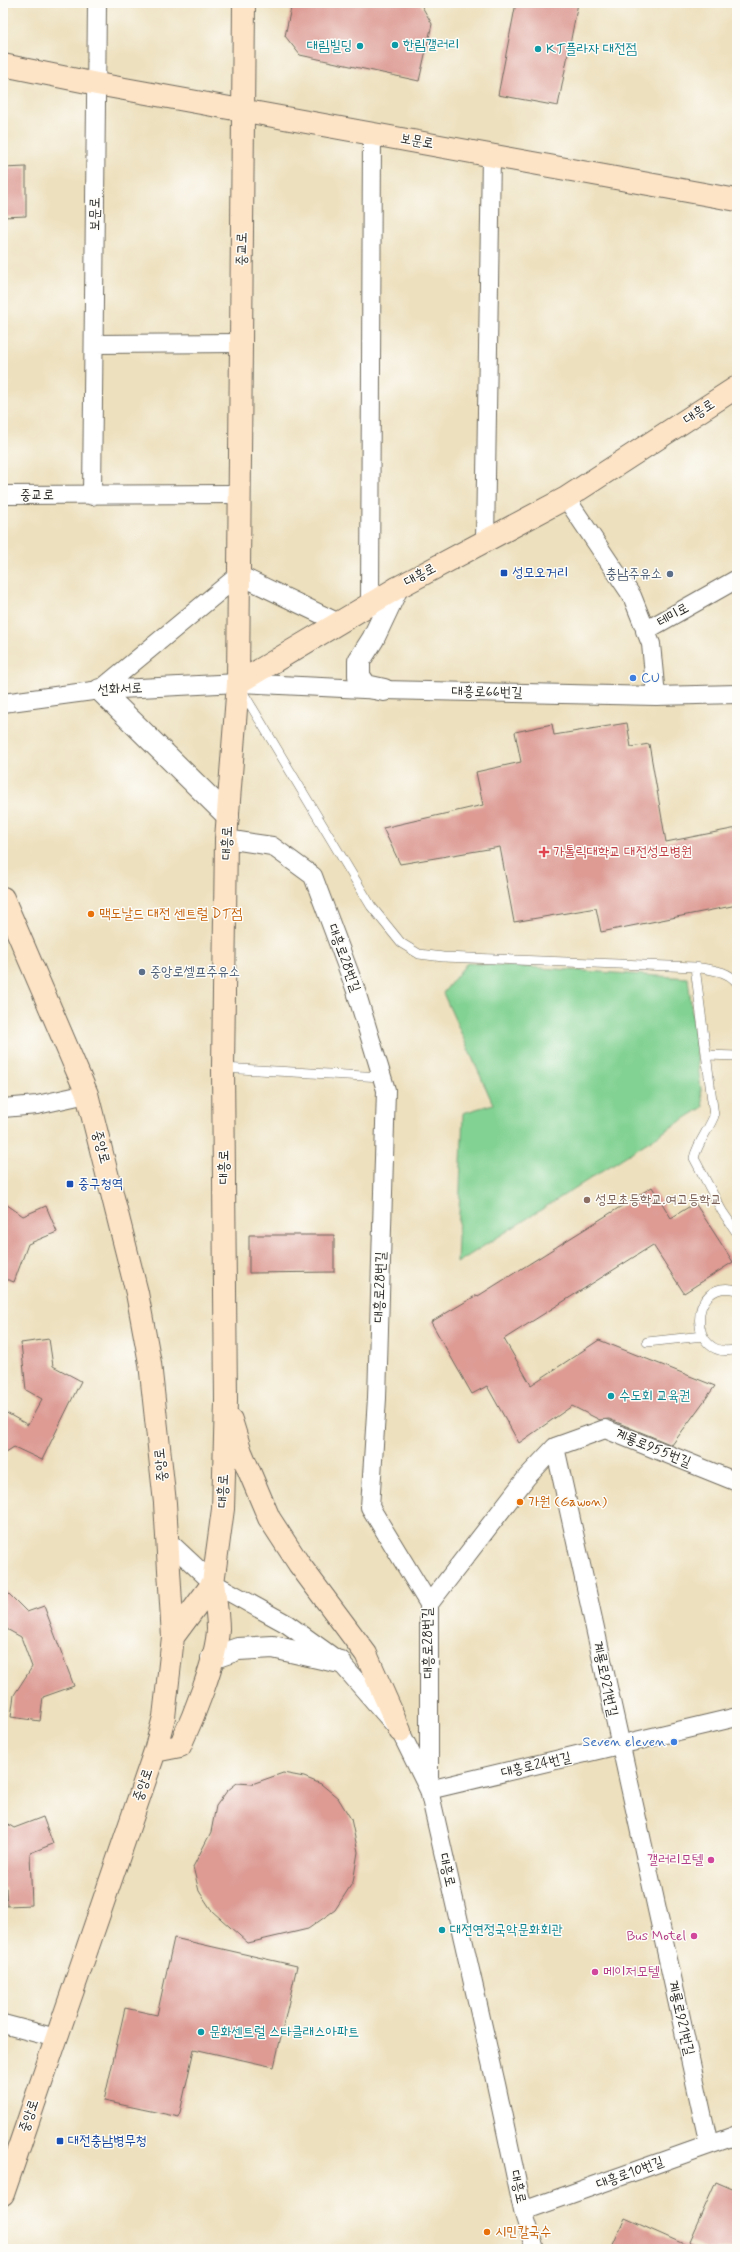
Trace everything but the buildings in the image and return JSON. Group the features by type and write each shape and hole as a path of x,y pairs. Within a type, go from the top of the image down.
{"main road":[{"name":"중교로","path":"238,683 244,3"},
{"name":"보문로","path":"3,65 97,84 491,154 737,200"},
{"name":"대흥로","path":"173,1637 213,1583 223,1509 226,1401 223,1068 226,839 238,683 397,588 566,498 737,387"},
{"name":"중앙로","path":"3,898 87,1094 137,1293 150,1363 168,1540 173,1637 164,1717 155,1752 3,2194"},
{"path":"226,1401 241,1452 269,1518 298,1564 366,1654 400,1731"},
{"path":"155,1752 180,1746 192,1718 212,1658 218,1630 213,1583"}],"street":[{"path":"97,3 97,84"},
{"name":"보문로","path":"92,496 97,84"},
{"path":"370,604 372,133"},
{"path":"485,541 491,154"},
{"path":"94,344 241,343"},
{"name":"중교로","path":"3,495 92,496 240,494"},
{"path":"566,498 632,596 645,630"},
{"path":"228,816 100,690 239,575 339,623"},
{"name":"테미로","path":"656,696 651,644 645,630 737,579"},
{"path":"384,690 366,686 359,676 359,660 373,639 397,588"},
{"name":"선화서로","path":"3,703 100,690 238,683"},
{"name":"대흥로66번길","path":"238,683 384,690 656,696 737,694"},
{"name":"대흥로28번길","path":"226,839 272,846 313,876 356,988 386,1090 377,1390 370,1507 429,1604 429,1790"},
{"path":"3,1108 37,1105 87,1094"},
{"name":"계룡로955번길","path":"429,1604 527,1477 554,1447 605,1429 737,1482"},
{"name":"계룡로921번길","path":"554,1447 709,2145"},
{"path":"168,1540 213,1583"},
{"name":"대흥로","path":"213,1583 287,1624 340,1662 400,1731 429,1790 496,2084 523,2211 535,2249"},
{"path":"212,1658 238,1649 273,1646 340,1662"},
{"name":"대흥로24번길","path":"429,1790 620,1746 737,1717"},
{"path":"3,2024 56,2038"},
{"name":"대흥로10번길","path":"523,2211 737,2135"}],"lane":[{"path":"238,683 371,906 401,943 420,954 443,957 695,967 718,971 732,976 737,983"},
{"path":"695,967 714,1116 708,1130 698,1144 694,1158 722,1211 737,1233"},
{"path":"706,1055 737,1056"},
{"path":"223,1068 382,1077"},
{"path":"737,1290 725,1289 716,1292 703,1303 698,1320 703,1336 716,1348 724,1350 737,1349"},
{"path":"647,1342 703,1336"}],"green space":[{"path":"467,963 688,978 703,1107 457,1263 463,1113 493,1104 443,993"}],"place":[{"name":"한림갤러리","path":"395,45"},
{"name":"대림빌딩","path":"360,46"},
{"name":"KT플라자 대전점","path":"538,49"},
{"name":"성모오거리","path":"504,573"},
{"name":"충남주유소","path":"670,574"},
{"name":"CU","path":"633,678"},
{"name":"가톨릭대학교 대전성모병원","path":"544,852"},
{"name":"맥도날드 대전 센트럴 DT점","path":"91,914"},
{"name":"중앙로셀프주유소","path":"142,972"},
{"name":"중구청역","path":"70,1184"},
{"name":"성모초등학교.여고등학교","path":"587,1200"},
{"name":"수도회 교육권","path":"611,1396"},
{"name":"가원 (Gawon)","path":"520,1502"},
{"name":"Seven eleven","path":"674,1742"},
{"name":"갤러리모텔","path":"711,1860"},
{"name":"대전연정국악문화회관","path":"442,1930"},
{"name":"Bus Motel","path":"694,1936"},
{"name":"메이저모텔","path":"595,1972"},
{"name":"문화센트럴 스타클래스아파트","path":"201,2032"},
{"name":"대전충남병무청","path":"60,2141"},
{"name":"시민칼국수","path":"487,2232"}]}
